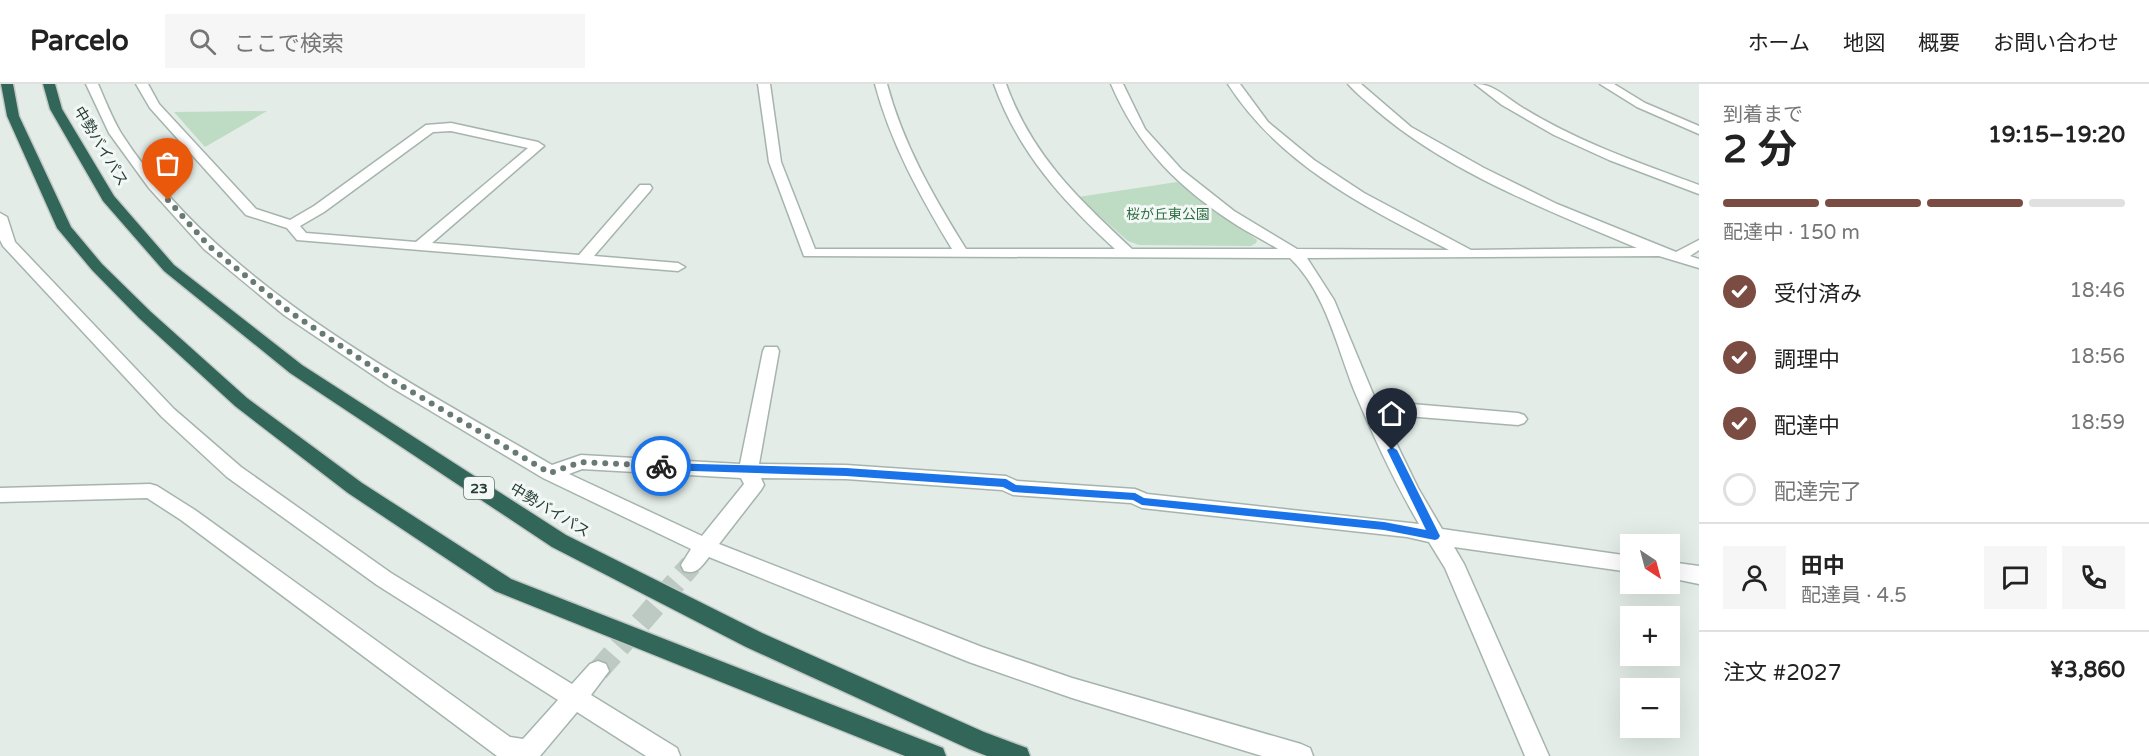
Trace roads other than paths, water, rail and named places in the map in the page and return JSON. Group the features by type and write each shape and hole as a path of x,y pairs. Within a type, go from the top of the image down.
{"highway":[{"path":"7,84 13,116 64,228 97,267 145,315 241,402 355,488 503,585 934,756"},
{"name":"中勢バイパス","path":"50,84 56,109 71,137 108,198 123,216 169,268 296,369 559,540 754,640 978,741 1018,756"}],"street":[{"path":"92,84 115,133 154,185 209,246 290,312 385,376 550,473 706,547 977,655 1072,688 1301,756"},
{"path":"142,84 154,106 221,182 251,212 292,225 303,237 678,267"},
{"path":"764,84 775,162 810,252 1469,254 1660,252"},
{"path":"881,84 915,177 961,252"},
{"path":"1000,84 1006,106 1019,133 1043,168 1086,215 1127,252"},
{"path":"1117,84 1133,120 1145,137 1176,170 1216,204 1292,252 1305,266 1335,316 1370,407 1435,536 1454,564 1537,756"},
{"path":"1234,84 1263,123 1310,163 1363,198 1469,254"},
{"path":"1354,84 1407,130 1442,151 1552,207 1660,252 1699,264"},
{"path":"1481,84 1531,120 1562,136 1699,190"},
{"path":"1606,84 1641,105 1699,130"},
{"path":"292,225 319,209 430,128 451,127 538,146 419,247"},
{"path":"582,260 645,188"},
{"path":"0,218 8,243 168,413 234,472 384,579 573,699 669,756"},
{"path":"1679,257 1699,244"},
{"path":"691,565 753,485 748,471 771,351"},
{"path":"1370,407 1518,419"},
{"path":"550,473 581,462 748,471 846,472 1006,483 1013,488 1135,496 1142,501 1407,529 1435,536 1620,563"},
{"path":"0,495 150,491 188,515 504,747 526,754 598,671"},
{"path":"1680,572 1699,575"}],"tunnel":[{"path":"598,671 691,565"}],"park label":[{"name":"桜が丘東公園","path":"1168,214"}]}
